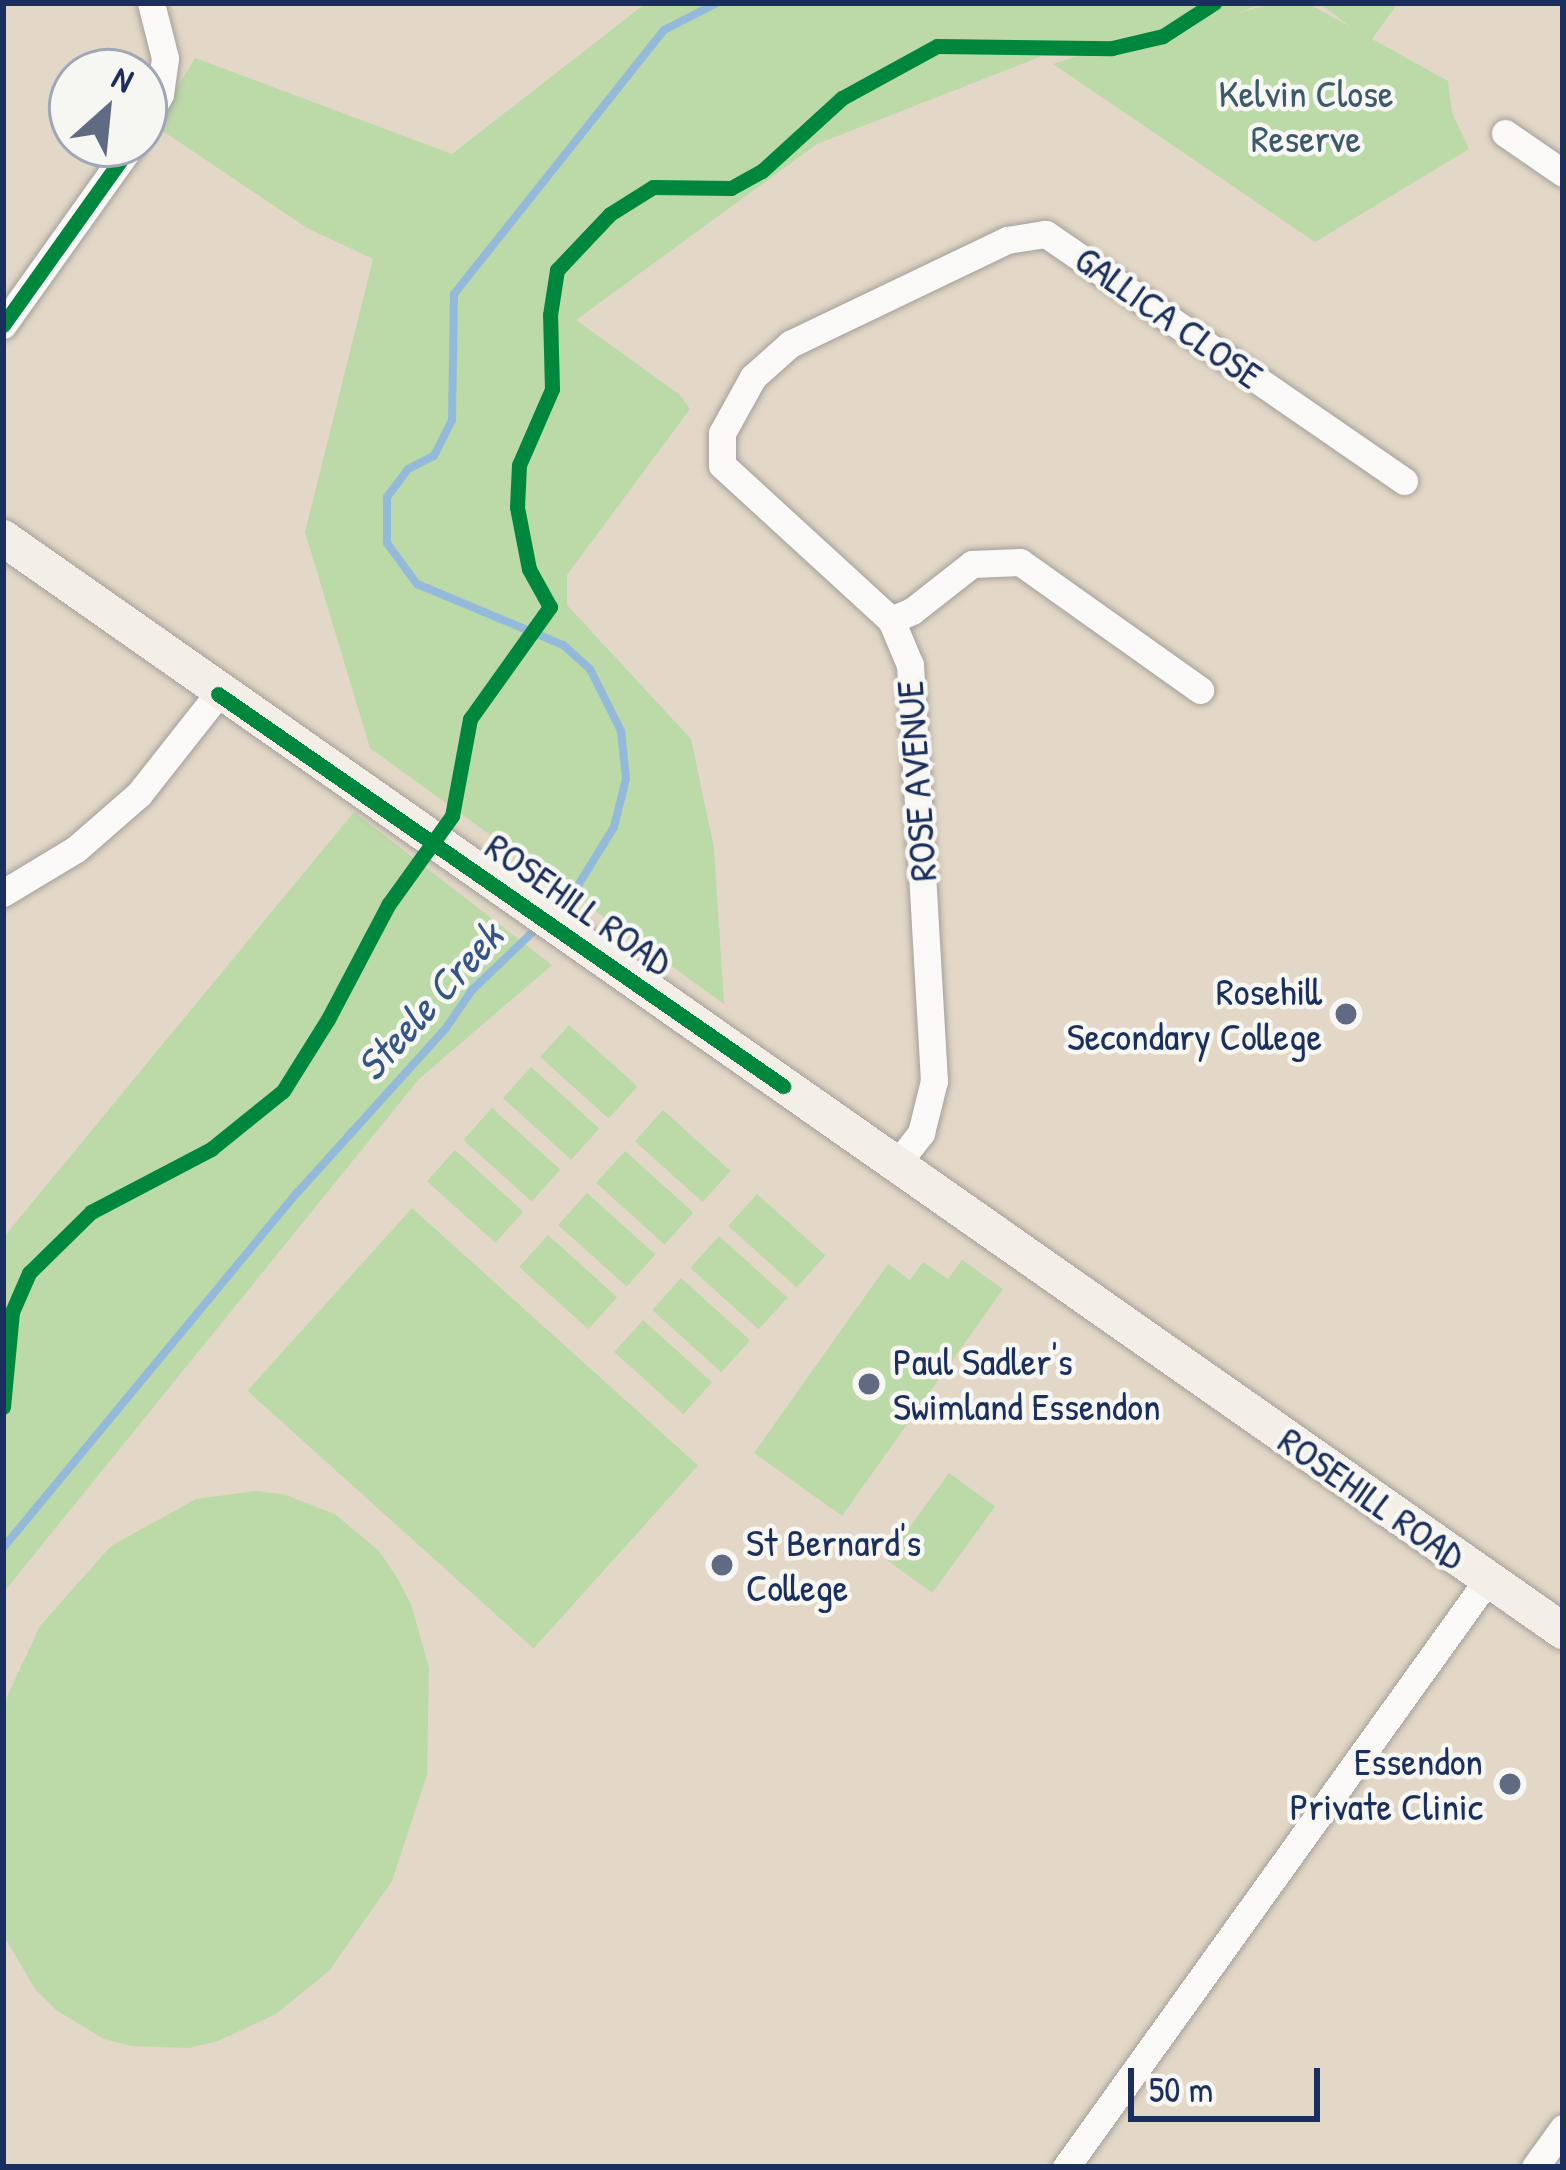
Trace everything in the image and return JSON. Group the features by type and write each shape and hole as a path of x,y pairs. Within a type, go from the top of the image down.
{"street":[{"path":"151,3 162,48"},
{"path":"1505,133 1563,173"},
{"path":"3,325 115,168"},
{"name":"GALLICA CLOSE","path":"722,465 722,433 753,377 790,344 1007,240 1046,233 1404,481"},
{"name":"ROSE AVENUE","path":"722,465 891,620 910,665 934,1081 921,1132 896,1166"},
{"name":"ROSEHILL ROAD","path":"3,538 218,694 1563,1631"},
{"path":"891,620 912,611 972,564 1020,562 1200,690"},
{"path":"3,893 76,849 140,794 218,694"},
{"path":"1066,2167 1488,1579"},
{"path":"1535,2167 1563,2128"}],"green space":[{"name":"Kelvin Close Reserve","path":"646,3 1264,3 1235,14 1273,3 1307,3 1351,27 1319,3 1398,3 1372,39 1448,81 1452,113 1469,149 1315,242 1053,64 1077,56 1042,56 817,144 576,320 680,395 690,409 567,575 567,605 691,739 714,848 724,1004 370,748 305,532 373,259 307,228 168,134 168,102 195,58 452,154"},
{"path":"354,812 552,965 419,1079 3,1593 3,1238"},
{"path":"569,1025 637,1087 609,1119 540,1057"},
{"path":"531,1067 599,1129 571,1160 503,1098"},
{"path":"492,1108 560,1170 532,1202 463,1140"},
{"path":"663,1110 731,1171 703,1202 635,1141"},
{"path":"455,1150 523,1212 495,1243 427,1181"},
{"path":"625,1151 693,1213 665,1245 596,1183"},
{"path":"587,1193 655,1255 627,1287 558,1225"},
{"path":"757,1194 825,1256 797,1288 728,1226"},
{"path":"412,1208 698,1466 534,1648 247,1391"},
{"path":"548,1235 617,1297 588,1329 519,1267"},
{"path":"719,1236 787,1298 759,1330 690,1268"},
{"name":"Paul Sadler's Swimland Essendon","path":"962,1260 1003,1289 842,1516 754,1453 888,1264 910,1280 923,1262 948,1279"},
{"path":"681,1278 750,1340 721,1372 652,1310"},
{"path":"643,1320 712,1382 683,1414 614,1352"},
{"path":"949,1473 995,1507 932,1593 886,1560"},
{"path":"255,1491 283,1494 335,1514 379,1551 396,1576 411,1604 429,1668 427,1775 392,1881 329,1971 276,2014 218,2041 189,2048 131,2046 104,2039 56,2010 35,1989 4,1936 3,1705 40,1626 111,1546 196,1499"}],"waterway":[{"name":"Steele Creek","path":"552,912 577,887 614,827 626,779 621,731 590,669 563,645 417,584 387,543 387,497 408,469 434,456 452,420 454,294 664,30 717,3"},
{"name":"Steele Creek","path":"3,1548 297,1193 446,1028 472,990 538,927"}],"cycle path":[{"path":"3,1407 12,1312 29,1273 91,1212 211,1149 283,1091 328,1019 388,905 452,816 470,719 550,607 529,569 517,507 519,465 552,389 550,315 557,270 610,214 653,187 731,188 762,171 842,98 937,46 1112,48 1163,36 1214,3"},
{"path":"3,325 115,168"},
{"path":"218,694 783,1086"}],"place":[{"name":"Rosehill Secondary College","path":"1346,1014"},
{"name":"Paul Sadler's Swimland Essendon","path":"869,1384"},
{"name":"St Bernard's College","path":"722,1565"},
{"name":"Essendon Private Clinic","path":"1510,1784"}]}
